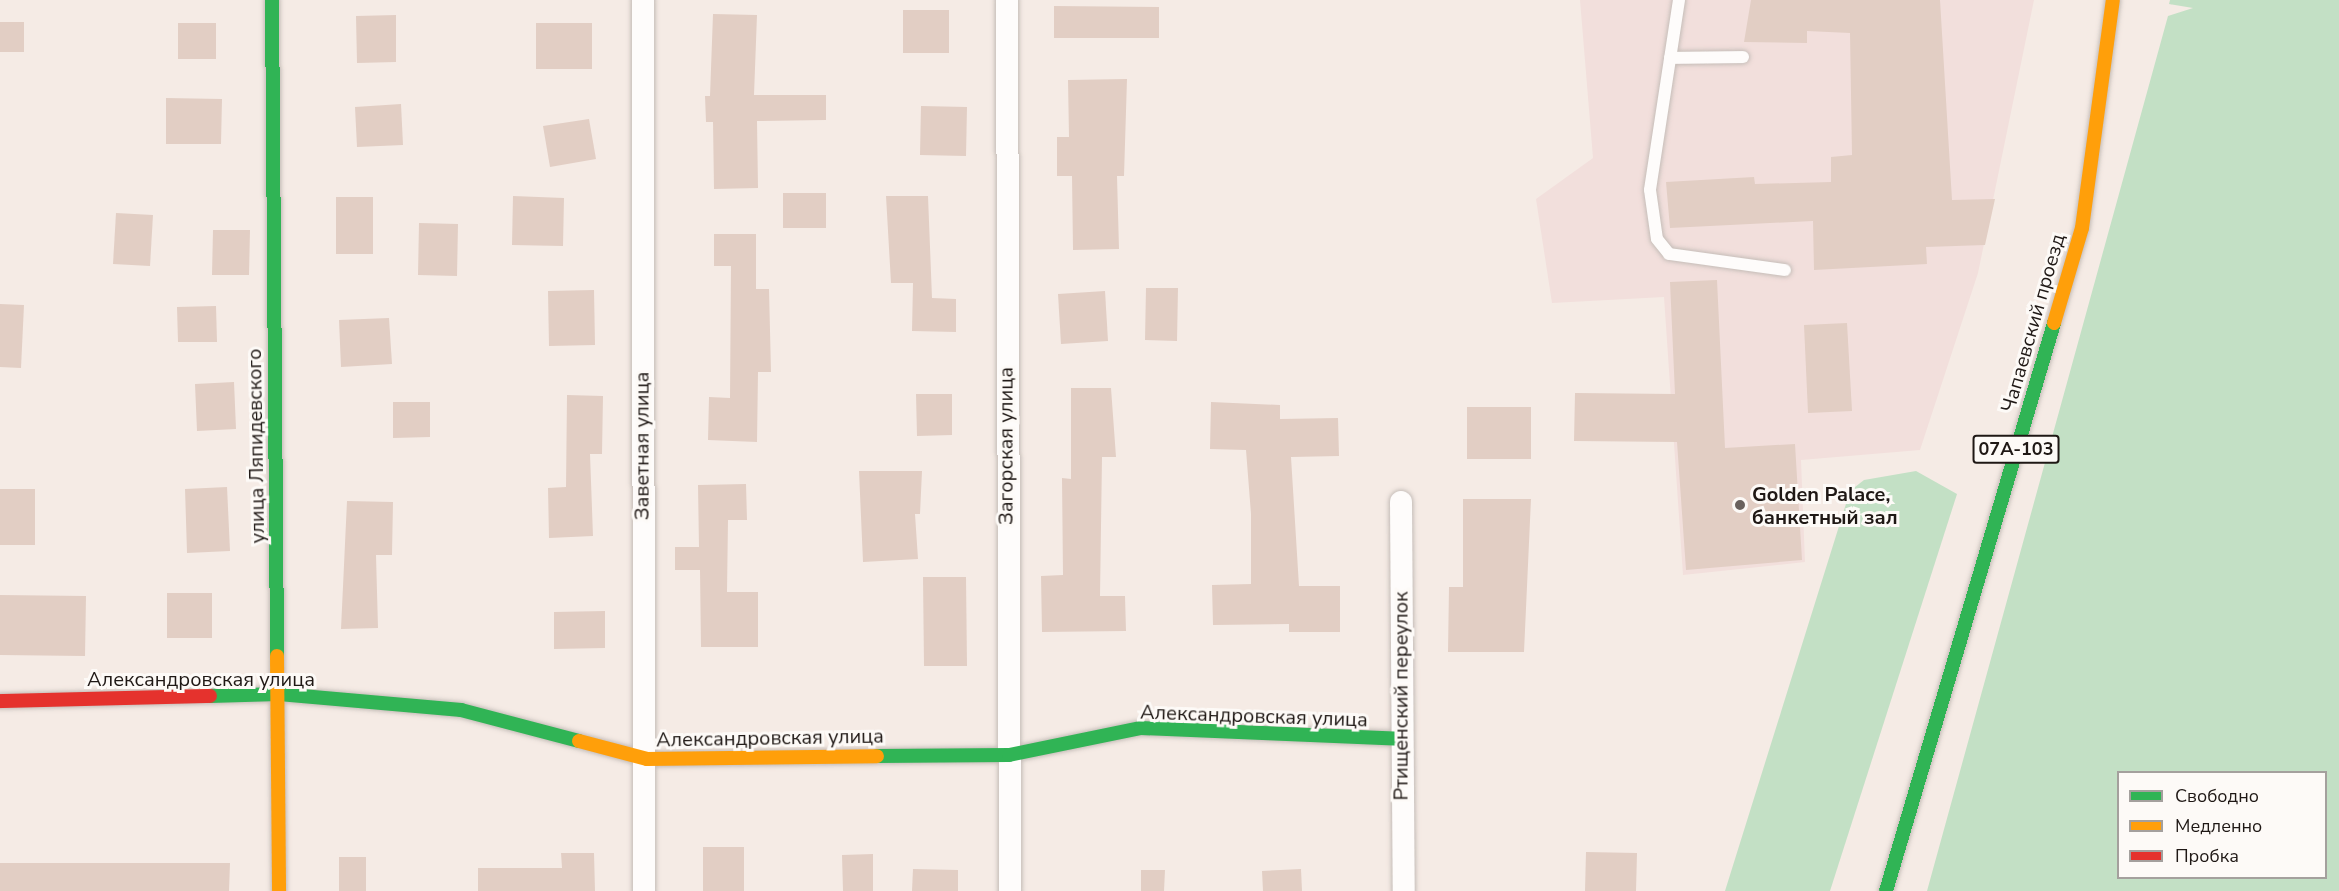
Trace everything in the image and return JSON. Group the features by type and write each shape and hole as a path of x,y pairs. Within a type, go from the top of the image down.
{"street":[{"name":"улица Ляпидевского","path":"272,0 279,891"},
{"name":"Заветная улица","path":"643,0 647,759 644,891"},
{"name":"Загорская улица","path":"1007,0 1010,891"},
{"name":"Чапаевский проезд","path":"1886,891 2082,228 2112,0"},
{"name":"Ртищенский переулок","path":"1401,502 1400,739 1404,891"},
{"name":"Александровская улица","path":"0,701 279,694 461,710 647,759 1009,754 1142,728 1400,739"}],"lane":[{"path":"1678,0 1650,190 1658,239 1669,254 1785,270"},
{"path":"1670,58 1743,57"}],"shaded area":[{"path":"1580,0 2034,0 1978,273 1920,450 1801,460 1805,562 1683,575 1664,297 1552,303 1536,199 1593,158"}],"green space":[{"path":"2170,0 2339,0 2339,891 1927,891 2168,16 2193,8 2169,4"},
{"path":"1916,471 1957,494 1830,891 1725,891 1850,491 1864,480"}],"building":[{"path":"1751,0 1940,0 1952,200 1995,199 1985,245 1926,247 1927,264 1814,270 1813,221 1670,228 1666,182 1754,177 1755,184 1831,182 1831,157 1852,155 1850,33 1807,31 1807,43 1744,42"},
{"path":"1054,6 1159,7 1159,38 1054,38"},
{"path":"903,10 949,10 949,53 903,53"},
{"path":"713,14 757,15 754,95 826,95 826,120 757,121 758,188 714,189 713,122 706,122 705,96 710,96"},
{"path":"396,15 396,62 357,63 356,16"},
{"path":"0,22 24,22 24,52 0,52"},
{"path":"178,23 216,23 216,59 178,59"},
{"path":"536,23 592,23 592,69 536,69"},
{"path":"1127,79 1124,176 1117,176 1119,249 1073,250 1072,176 1057,176 1057,137 1069,137 1068,80"},
{"path":"166,98 222,99 221,144 166,144"},
{"path":"401,104 403,145 357,147 355,107"},
{"path":"921,106 967,107 966,156 920,155"},
{"path":"589,119 596,159 550,167 543,126"},
{"path":"783,193 826,193 826,228 783,228"},
{"path":"513,196 564,198 563,246 512,245"},
{"path":"886,196 928,196 932,298 956,299 956,332 912,331 913,283 891,283"},
{"path":"336,197 373,197 373,254 336,254"},
{"path":"116,213 153,215 150,266 113,264"},
{"path":"419,223 458,224 457,276 418,275"},
{"path":"213,230 250,230 249,275 212,275"},
{"path":"714,234 756,234 756,289 769,289 771,372 758,372 757,442 708,440 709,397 730,398 731,266 714,266"},
{"path":"1717,280 1725,448 1795,444 1802,560 1686,570 1677,442 1574,441 1575,393 1675,394 1670,282"},
{"path":"1146,288 1178,288 1177,341 1145,340"},
{"path":"594,290 595,345 549,346 548,291"},
{"path":"1105,291 1108,341 1061,344 1058,294"},
{"path":"0,304 24,305 21,368 0,367"},
{"path":"216,306 217,342 178,342 177,307"},
{"path":"389,318 392,364 341,367 339,320"},
{"path":"1847,323 1852,411 1808,413 1804,325"},
{"path":"234,382 236,429 197,431 195,384"},
{"path":"1071,388 1111,388 1116,457 1102,457 1100,596 1125,596 1126,631 1042,632 1041,576 1063,575 1062,478 1071,479"},
{"path":"916,394 952,394 952,435 917,436"},
{"path":"567,395 603,396 602,454 590,454 593,536 549,538 548,488 566,487"},
{"path":"393,402 430,402 430,437 393,438"},
{"path":"1211,402 1280,405 1280,419 1338,418 1339,456 1291,457 1299,586 1340,586 1340,632 1289,632 1289,624 1213,625 1212,585 1251,584 1251,514 1246,450 1210,449"},
{"path":"1467,407 1531,407 1531,459 1467,459"},
{"path":"859,471 922,471 920,514 915,514 918,559 863,562"},
{"path":"746,484 747,520 728,520 727,592 758,592 758,647 701,647 700,570 675,570 675,547 699,547 698,485"},
{"path":"227,487 230,551 187,553 185,489"},
{"path":"0,489 35,489 35,545 0,545"},
{"path":"1463,499 1531,499 1524,652 1448,652 1449,587 1463,587"},
{"path":"347,501 393,502 392,555 376,555 378,628 341,629"},
{"path":"923,577 966,577 967,666 924,666"},
{"path":"167,593 212,593 212,638 167,638"},
{"path":"0,595 86,596 85,656 0,655"},
{"path":"605,611 605,648 554,649 554,612"},
{"path":"703,847 744,847 744,891 703,891"},
{"path":"1586,852 1637,853 1636,891 1585,891"},
{"path":"561,853 594,853 595,891 478,891 478,868 562,868"},
{"path":"873,854 873,891 843,891 842,855"},
{"path":"339,857 366,857 366,891 339,891"},
{"path":"0,863 230,863 229,891 0,891"},
{"path":"913,869 958,870 958,891 912,891"},
{"path":"1301,869 1302,891 1263,891 1262,871"},
{"path":"1141,870 1165,870 1164,891 1141,891"}],"traffic: fast":[{"path":"272,0 277,656"},
{"path":"1886,891 2054,323"},
{"path":"210,696 279,694 461,710 579,741"},
{"path":"877,756 1009,755 1141,728 1400,739"}],"traffic: slow":[{"path":"2054,323 2082,228 2113,0"},
{"path":"277,656 279,891"},
{"path":"579,741 647,759 877,756"}],"traffic: jam":[{"path":"0,701 210,696"}],"place":[{"name":"Golden Palace, банкетный зал","path":"1740,505"}]}
